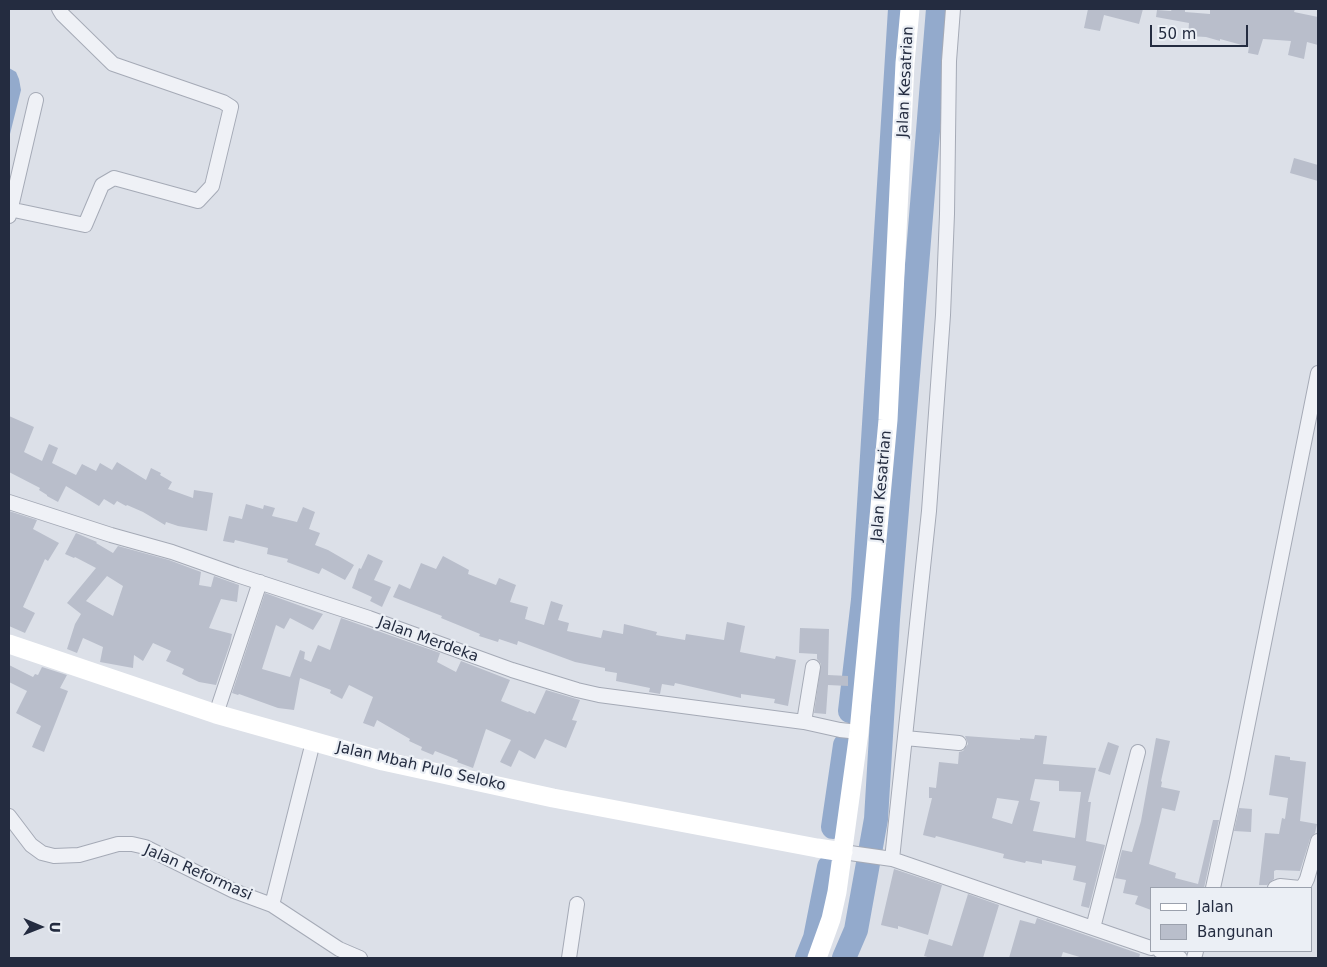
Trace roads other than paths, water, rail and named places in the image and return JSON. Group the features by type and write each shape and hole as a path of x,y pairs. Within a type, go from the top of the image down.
{"street":[{"path":"36,100 9,212 86,226 102,185 114,178 198,201 212,186 230,107 223,102 113,64 59,9"},
{"name":"Jalan Kesatrian","path":"817,958 833,910 837,851 850,731 888,420 905,63 910,9"},
{"path":"887,858 912,738 943,314 948,197 949,61 953,9"},
{"path":"1213,887 1318,373"},
{"name":"Jalan Merdeka","path":"9,502 102,533 172,552 368,618 512,670 577,690 599,695 804,722 850,731"},
{"path":"216,714 260,582"},
{"name":"Jalan Mbah Pulo Seloko","path":"9,644 216,714 383,761 553,798 837,851"},
{"path":"804,722 813,667"},
{"path":"912,738 958,743"},
{"path":"272,905 313,742"},
{"path":"1093,928 1138,752"},
{"name":"Jalan Reformasi","path":"9,816 31,845 42,853 66,857 93,852 118,844 132,844 145,847 234,891 272,905 339,949 360,958"},
{"path":"1301,887 1307,879 1318,841"},
{"path":"837,851 887,858 1150,948"},
{"path":"1278,887 1290,887"},
{"path":"569,958 577,904"},
{"path":"1163,952 1180,958"}],"water":[{"path":"9,68 16,72 21,90 9,138"}],"waterway":[{"path":"850,711 863,600 900,9"},
{"path":"844,958 856,930 876,819 888,619 938,9"},
{"path":"833,827 845,745"},
{"path":"807,958 815,938 829,867"}]}
